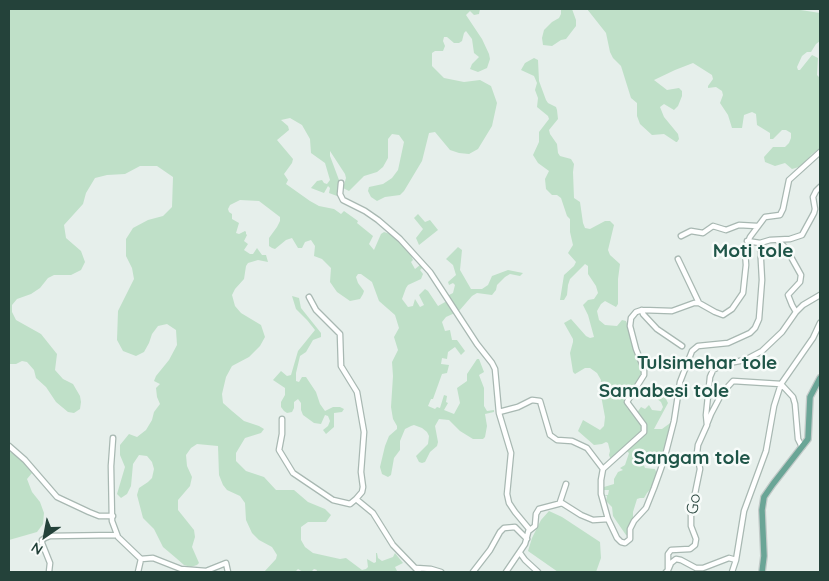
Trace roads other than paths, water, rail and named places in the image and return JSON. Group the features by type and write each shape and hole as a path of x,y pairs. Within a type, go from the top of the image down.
{"main road":[{"path":"762,572 764,556 762,510 764,497 808,439 810,397 820,378"}],"street":[{"path":"603,469 644,432 644,424 627,402 644,375 644,368 636,349 630,322 636,312 642,310 672,311 694,303 699,303 723,315 732,309 743,292 747,241 765,217 780,215 789,180 820,152"},
{"path":"340,183 340,194 343,200 378,220 400,239 430,272 477,344 492,363 501,423 510,453 507,494 509,503 528,528 527,538 520,553 506,572"},
{"path":"747,241 760,243 790,240 802,235 814,213 813,197 820,187"},
{"path":"681,236 691,231 703,233 713,226 726,230 739,225 757,226"},
{"path":"776,240 786,248 801,275 800,282 788,295 796,312"},
{"path":"499,412 518,407 532,400 540,401 550,435 557,440 572,441 587,448 603,469 601,494 608,520 621,542 628,542 630,530 637,516 649,502 664,460 674,421 680,382 693,349 698,346 728,343 750,333 758,324 762,274 760,243"},
{"path":"678,259 699,303"},
{"name":"Go","path":"667,571 666,560 671,550 690,549 695,544 696,539 691,513 700,469 697,453 698,444 707,425 706,415 710,377 713,370 724,364 745,360 762,351 782,332 796,312 820,295"},
{"path":"282,419 282,434 278,450 293,473 333,500 350,504 356,499 362,492 363,487 361,472 364,438 357,392 341,366 340,334 316,310 309,297"},
{"path":"642,310 643,314 657,329 682,346"},
{"path":"732,572 736,560 744,511 766,450 774,406 781,384 813,338 820,322"},
{"path":"707,425 722,393 733,381 781,384 793,397 798,439 802,447"},
{"path":"113,438 111,466 112,521 117,535 141,559 153,558 181,569 206,571 226,563 228,572"},
{"path":"9,446 25,460 57,497 98,516 113,516"},
{"path":"560,502 566,484"},
{"path":"356,499 373,513 392,545 418,570 423,567 442,572"},
{"path":"528,528 530,530 535,526 536,514 539,509 560,502"},
{"path":"560,502 593,520 608,520"},
{"path":"473,572 504,528 515,527 527,538"},
{"path":"49,572 50,563 42,543 42,540 45,538 50,536 117,535"},
{"path":"520,553 538,572"},
{"path":"667,571 676,559 696,568 703,568 729,558 736,560"},
{"path":"138,572 141,559"}],"district":[{"name":"Moti tole","path":"753,251"},
{"name":"Tulsimehar tole","path":"707,363"},
{"name":"Samabesi tole","path":"664,391"},
{"name":"Sangam tole","path":"692,458"}]}
